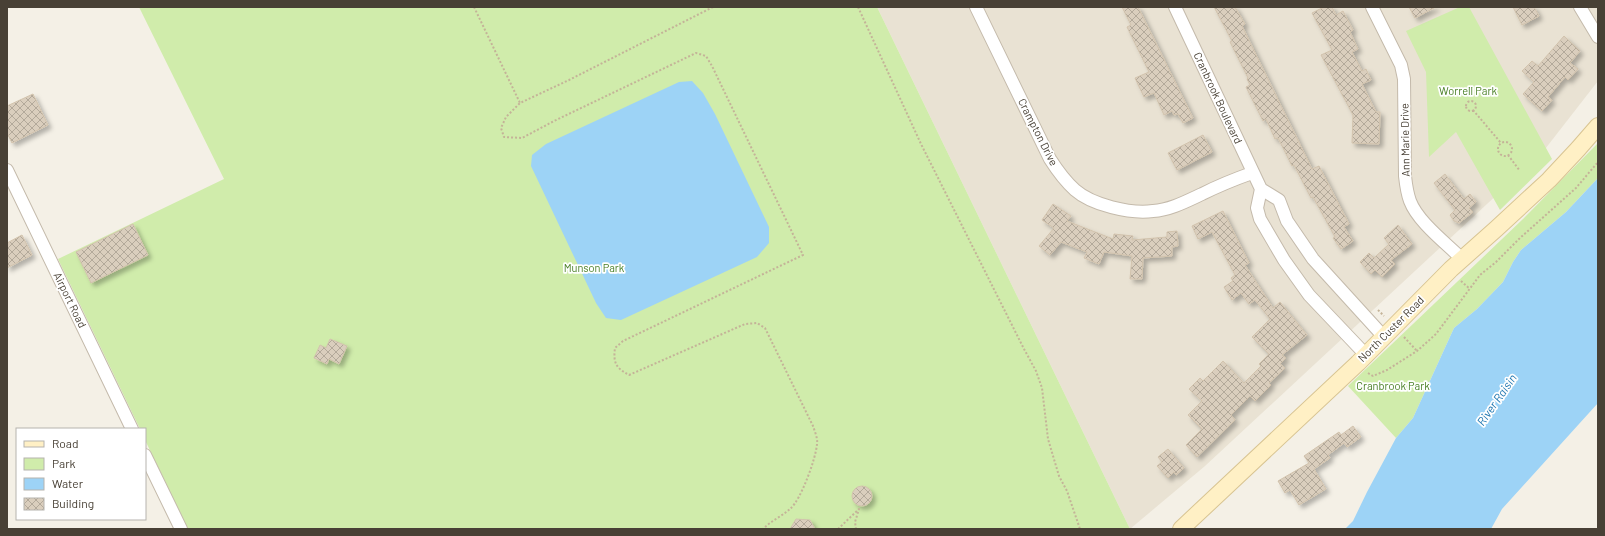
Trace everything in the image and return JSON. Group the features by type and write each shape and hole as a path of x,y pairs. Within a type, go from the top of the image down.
{"street":[{"name":"Crampton Drive","path":"976,7 1050,159 1075,191 1094,201 1109,206 1127,210 1153,212 1178,204 1252,173"},
{"name":"Cranbrook Boulevard","path":"1175,7 1260,189"},
{"name":"Ann Marie Drive","path":"1372,7 1401,65 1404,79 1405,176 1406,190 1410,202 1422,220 1462,259"},
{"path":"1580,7 1597,32"},
{"name":"North Custer Road","path":"1181,529 1365,363 1384,337 1462,259 1549,180 1598,126"},
{"name":"Airport Road","path":"7,170 132,428"},
{"path":"1365,363 1309,295 1284,260 1260,219 1257,208 1260,189 1279,200 1287,221 1312,259 1384,337"},
{"path":"146,457 181,529"}],"path":[{"path":"474,7 520,103"},
{"path":"713,7 569,80 520,103 506,117 501,128 504,137 522,138 554,120 696,53 706,56 802,255 623,341 615,348 613,359 620,370 629,375 745,324 757,323 765,328 813,426 818,442 814,462 791,508 763,529"},
{"path":"858,7 921,144 1036,371 1042,388 1048,439 1059,476 1067,491 1080,529"},
{"path":"1473,110 1476,104 1472,101 1468,102 1466,104 1466,108 1468,110 1473,110 1501,143"},
{"path":"1501,143 1505,142 1511,145 1511,150 1508,155"},
{"path":"1501,143 1498,147 1499,153 1508,155 1520,171"},
{"path":"1365,363 1374,376 1387,370 1417,351 1436,334 1480,275 1576,188 1598,162"},
{"path":"1461,281 1470,289"},
{"path":"1378,310 1388,320"},
{"path":"1403,335 1417,351"},
{"path":"838,529 859,509 855,522 856,529"}],"shaded area":[{"path":"877,7 1598,7 1598,81 1542,153 1205,466 1130,529"}],"green space":[{"name":"Munson Park","path":"139,7 877,7 1130,529 188,529 146,442 146,428 140,428 58,259 224,179"},
{"name":"Worrell Park","path":"1460,7 1469,7 1552,159 1500,210 1456,132 1429,157 1426,72 1406,31"},
{"name":"Cranbrook Park","path":"1598,143 1598,178 1566,212 1521,250 1503,282 1477,309 1454,328 1413,418 1396,438 1348,386 1523,219"}],"water":[{"path":"692,81 703,93 715,114 769,227 769,243 757,257 621,320 606,318 596,303 531,166 532,155 546,144 679,82"},
{"name":"River Raisin","path":"1598,178 1598,403 1502,509 1491,529 1345,529 1353,521 1396,438 1413,418 1454,328 1477,309 1503,282 1521,250 1566,212"}],"building":[{"path":"1122,7 1138,7 1193,118 1183,123 1178,114 1174,115 1172,111 1164,115 1154,93 1144,97 1135,78 1149,72 1127,27 1131,25"},
{"path":"1214,7 1235,7 1245,24 1242,26 1312,169 1319,166 1349,224 1344,227 1353,241 1341,249 1333,238 1335,237 1313,197 1311,198 1294,165 1292,166 1278,138 1275,139 1266,119 1263,121 1246,87 1250,85 1247,79 1248,78 1230,42 1232,41"},
{"path":"1324,7 1332,7 1336,15 1343,11 1353,30 1350,32 1358,49 1352,52 1362,71 1366,69 1371,80 1362,84 1376,112 1380,112 1379,144 1352,143 1353,115 1321,55 1332,50 1312,13"},
{"path":"1409,7 1436,7 1415,18"},
{"path":"1513,7 1534,7 1539,16 1522,25"},
{"path":"1564,36 1580,51 1570,63 1578,69 1568,80 1565,77 1548,97 1552,100 1542,111 1523,94 1534,82 1522,71 1532,61 1538,66"},
{"path":"33,94 48,125 12,143 7,133 7,106"},
{"path":"1203,135 1212,152 1177,170 1168,153"},
{"path":"1445,174 1464,199 1470,194 1476,202 1469,208 1473,212 1459,223 1454,221 1450,215 1455,210 1434,183"},
{"path":"1053,204 1071,216 1067,221 1113,239 1114,234 1133,236 1132,240 1167,237 1167,232 1177,231 1178,246 1172,247 1172,256 1143,258 1142,279 1130,279 1132,256 1104,252 1099,264 1084,258 1087,252 1061,242 1050,255 1039,246 1054,228 1042,220"},
{"path":"1223,211 1249,263 1245,265 1273,308 1280,302 1307,335 1282,355 1286,358 1280,364 1285,368 1269,383 1271,385 1255,401 1250,396 1231,415 1235,420 1197,457 1186,445 1202,429 1188,415 1202,401 1189,389 1200,378 1203,381 1223,361 1244,383 1261,366 1259,364 1269,354 1252,337 1270,319 1255,300 1249,304 1241,293 1232,300 1224,287 1233,281 1231,278 1235,275 1212,232 1198,239 1192,226"},
{"path":"133,224 148,255 91,283 76,252"},
{"path":"1398,225 1412,244 1391,260 1395,264 1382,277 1375,270 1371,274 1360,262 1369,253 1374,258 1389,244 1384,238"},
{"path":"22,235 32,255 7,268 7,243"},
{"path":"330,339 347,346 339,364 329,359 327,364 314,358 320,345 326,348"},
{"path":"1353,426 1361,437 1347,447 1344,443 1328,455 1330,458 1314,469 1326,489 1299,505 1290,490 1285,493 1278,481 1309,463 1304,456 1339,432 1341,435"},
{"path":"1168,449 1184,468 1176,475 1174,472 1168,478 1157,466 1162,462 1158,457"},
{"path":"862,486 869,489 872,496 869,503 862,506 855,503 852,496 855,489"},
{"path":"796,519 810,520 815,529 790,529"}]}
